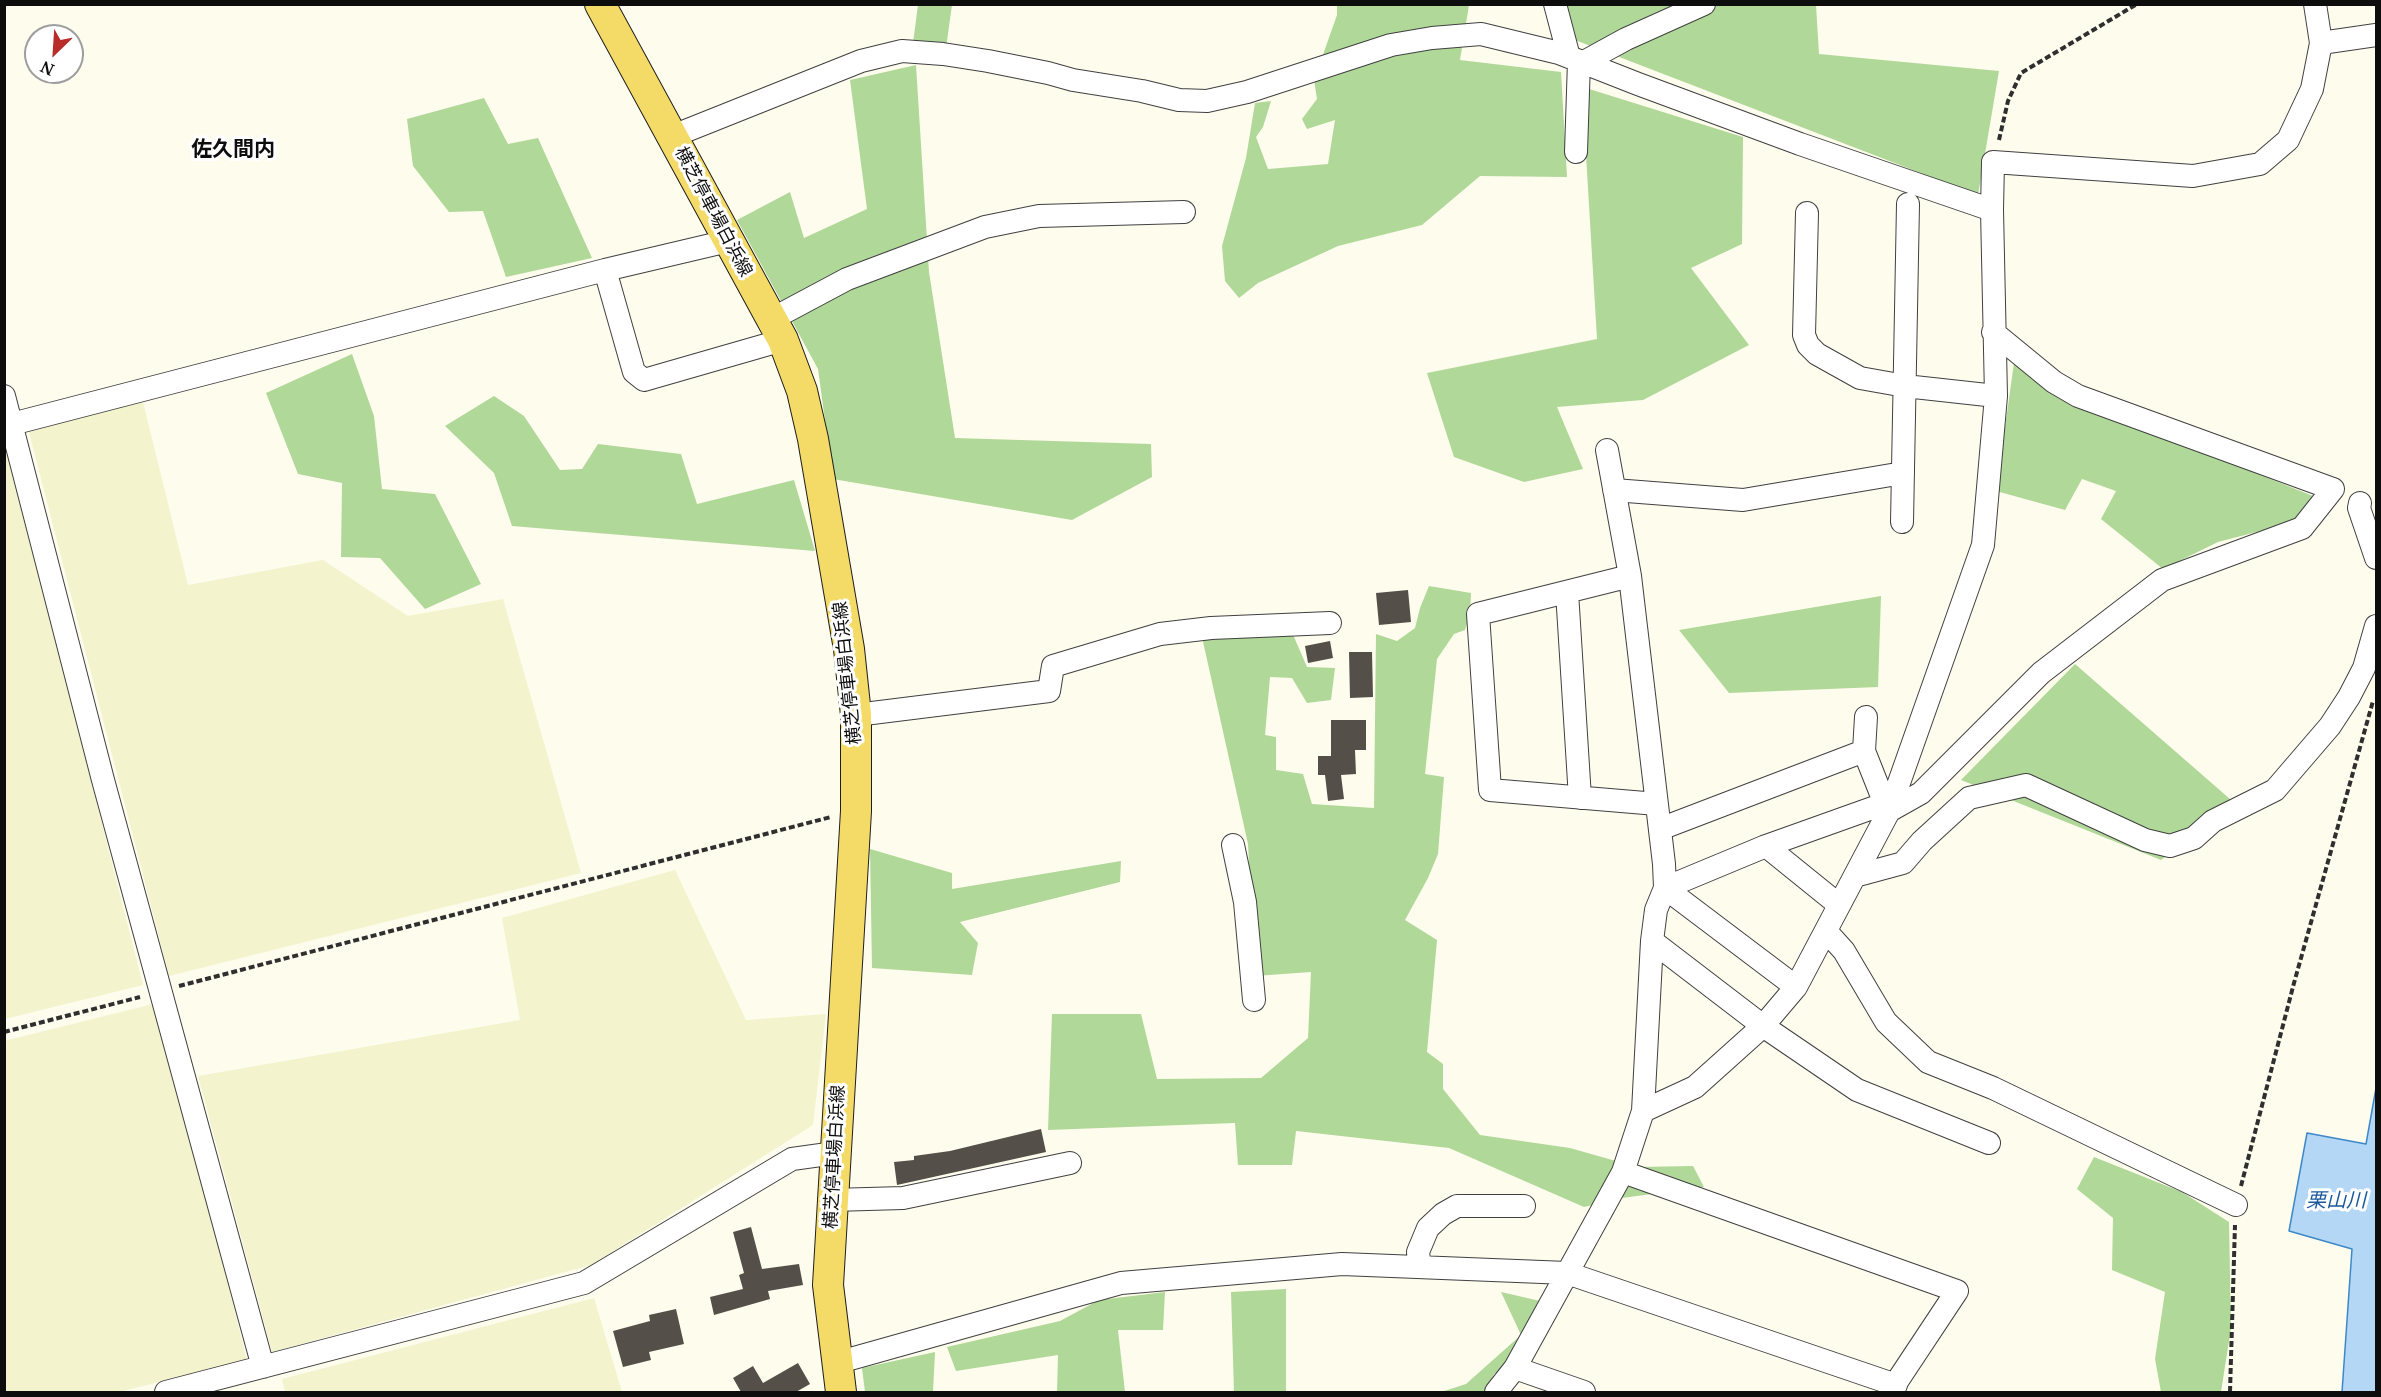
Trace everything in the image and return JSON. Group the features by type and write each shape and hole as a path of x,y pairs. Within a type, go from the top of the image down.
{"main road":[{"name":"横芝停車場白浜線","path":"600,4 777,329 802,391 813,439 849,649 856,715 856,811 828,1285 841,1392"}],"street":[{"path":"1555,4 1577,60 1576,152"},
{"path":"1577,60 1704,4"},
{"path":"1643,1111 1695,1087 1763,1026 1796,987 1889,805 1983,545 1996,396 1993,162 2193,176 2260,164 2288,140 2312,89 2321,43 2316,4"},
{"path":"673,136 861,61 902,51 988,61 1179,100 1207,101 1247,92 1391,45 1432,38 1481,34 1514,40 1577,60 1789,140 1992,210"},
{"path":"2321,43 2376,35"},
{"path":"1902,522 1908,204"},
{"path":"605,270 634,372 644,380 777,329 847,279 985,227 1039,216 1184,212"},
{"path":"1807,213 1804,335 1808,345 1817,354 1860,378 1905,386 1996,396"},
{"path":"8,425 605,270 728,241"},
{"path":"1665,888 1766,846 1921,793 2041,673 2162,580 2302,528 2333,489 2078,396 2055,382 1994,332"},
{"path":"4,396 8,425 262,1367"},
{"path":"1496,1392 1515,1368 1623,1172 1643,1111 1652,941 1656,910 1665,888 1630,576 1607,450"},
{"path":"1614,490 1743,500 1904,473"},
{"path":"2360,503 2359,508 2376,558"},
{"path":"1630,576 1478,614 1490,790 1657,804"},
{"path":"1567,592 1580,798"},
{"path":"856,715 1048,692 1053,666 1160,634 1211,628 1330,623"},
{"path":"1854,876 1903,863 1922,841 1969,798 2026,785 2145,840 2170,846 2194,838 2213,821 2276,790 2330,726 2349,697 2364,668 2376,626"},
{"path":"1866,717 1864,751 1889,805"},
{"path":"1660,829 1864,751"},
{"path":"1233,845 1245,902 1254,1000"},
{"path":"1766,846 1839,906"},
{"path":"1665,888 1796,987"},
{"path":"1826,931 1844,951 1886,1022 1928,1062 1993,1088 2236,1205"},
{"path":"1652,941 1763,1026 1857,1090 1989,1143"},
{"path":"166,1392 584,1283 792,1159 835,1153"},
{"path":"832,1200 903,1198 1070,1162"},
{"path":"836,1363 1121,1283 1342,1264 1567,1273 1893,1389 1957,1291 1623,1172"},
{"path":"1420,1267 1418,1252 1428,1228 1443,1214 1457,1206 1524,1206"},
{"path":"1515,1368 1584,1392"}],"path":[{"path":"1993,162 2008,101 2021,73 2137,4"},
{"path":"2230,1392 2236,1205 2294,983 2374,699"},
{"path":"4,1032 856,811"}],"green space":[{"path":"918,5 952,5 946,48 913,43"},
{"path":"1337,5 1469,5 1460,60 1561,72 1567,177 1480,176 1422,225 1338,246 1258,283 1239,298 1225,281 1222,246 1246,158 1255,103 1271,101 1263,127 1256,137 1268,169 1328,164 1335,120 1307,129 1302,119 1317,99 1314,80 1337,15"},
{"path":"1560,5 1816,5 1819,54 1999,71 1978,195 1562,35"},
{"path":"916,65 929,272 955,438 1151,444 1152,477 1072,520 833,479 818,369 737,220 790,192 804,238 867,209 850,80"},
{"path":"1586,88 1743,137 1742,244 1691,268 1749,345 1643,400 1557,407 1583,469 1524,482 1454,457 1427,373 1597,339 1586,155"},
{"path":"484,98 508,144 538,138 592,258 506,277 483,211 449,212 413,166 407,119"},
{"path":"352,354 374,416 382,489 435,494 481,584 425,609 380,558 341,557 342,483 298,474 266,393"},
{"path":"2014,363 2088,406 2313,496 2291,523 2218,542 2163,569 2101,519 2116,491 2082,479 2065,510 1996,491"},
{"path":"494,396 524,416 560,470 582,469 598,444 681,454 697,504 794,480 815,551 512,526 494,473 445,426"},
{"path":"143,402 188,585 323,560 408,616 503,599 581,873 169,976 28,428"},
{"path":"4,439 143,985 5,1019 4,1019"},
{"path":"1429,586 1471,593 1470,614 1465,630 1454,634 1437,659 1425,774 1444,777 1438,854 1405,920 1437,940 1427,1052 1443,1064 1443,1089 1480,1135 1570,1148 1637,1167 1693,1166 1704,1187 1622,1198 1584,1207 1449,1148 1296,1131 1292,1165 1238,1165 1235,1123 1048,1130 1052,1014 1141,1014 1157,1079 1261,1078 1308,1038 1311,972 1255,976 1248,844 1202,637 1291,630 1307,667 1335,668 1331,700 1307,703 1292,678 1270,677 1265,735 1276,737 1276,770 1303,774 1312,804 1374,808 1376,634 1397,641 1415,628"},
{"path":"1881,596 1878,687 1729,693 1679,630"},
{"path":"2075,664 2238,806 2161,860 1961,780"},
{"path":"870,849 952,873 952,889 1121,861 1120,882 960,922 978,943 972,975 872,968"},
{"path":"675,870 746,1020 826,1014 813,1125 591,1265 272,1352 198,1076 520,1020 502,918"},
{"path":"157,1003 247,1360 119,1392 5,1392 4,1041"},
{"path":"2094,1157 2182,1192 2229,1222 2231,1328 2221,1392 2161,1392 2155,1359 2165,1292 2112,1270 2113,1218 2077,1189"},
{"path":"1286,1289 1286,1392 1234,1392 1231,1292"},
{"path":"1165,1292 1163,1330 1118,1330 1125,1392 1057,1392 1058,1355 956,1371 947,1347 1060,1321 1099,1300"},
{"path":"1501,1292 1562,1306 1538,1350 1494,1374 1485,1392 1441,1392 1466,1384 1521,1335"},
{"path":"594,1298 622,1392 285,1392 282,1379"},
{"path":"935,1352 933,1392 865,1392 862,1368"}],"water":[{"name":"栗山川","path":"2376,1088 2376,1392 2342,1392 2352,1249 2289,1231 2307,1133 2366,1144"}],"building":[{"path":"1408,590 1411,622 1379,625 1376,593"},
{"path":"1330,641 1333,658 1308,663 1305,646"},
{"path":"1349,652 1372,652 1373,697 1350,698"},
{"path":"1331,720 1366,720 1366,750 1355,750 1356,774 1341,775 1344,799 1328,801 1325,775 1318,775 1318,756 1331,756"},
{"path":"1041,1129 1046,1152 897,1185 894,1162 914,1160 914,1156 950,1151"},
{"path":"751,1227 762,1269 799,1264 803,1285 768,1291 770,1299 714,1315 710,1297 743,1289 739,1275 744,1273 733,1232"},
{"path":"676,1309 684,1344 649,1352 651,1360 623,1367 613,1331 650,1321 649,1315"},
{"path":"798,1363 810,1384 796,1392 741,1392 733,1378 753,1366 763,1383"}],"district":[{"name":"佐久間内","path":"233,150"}]}
